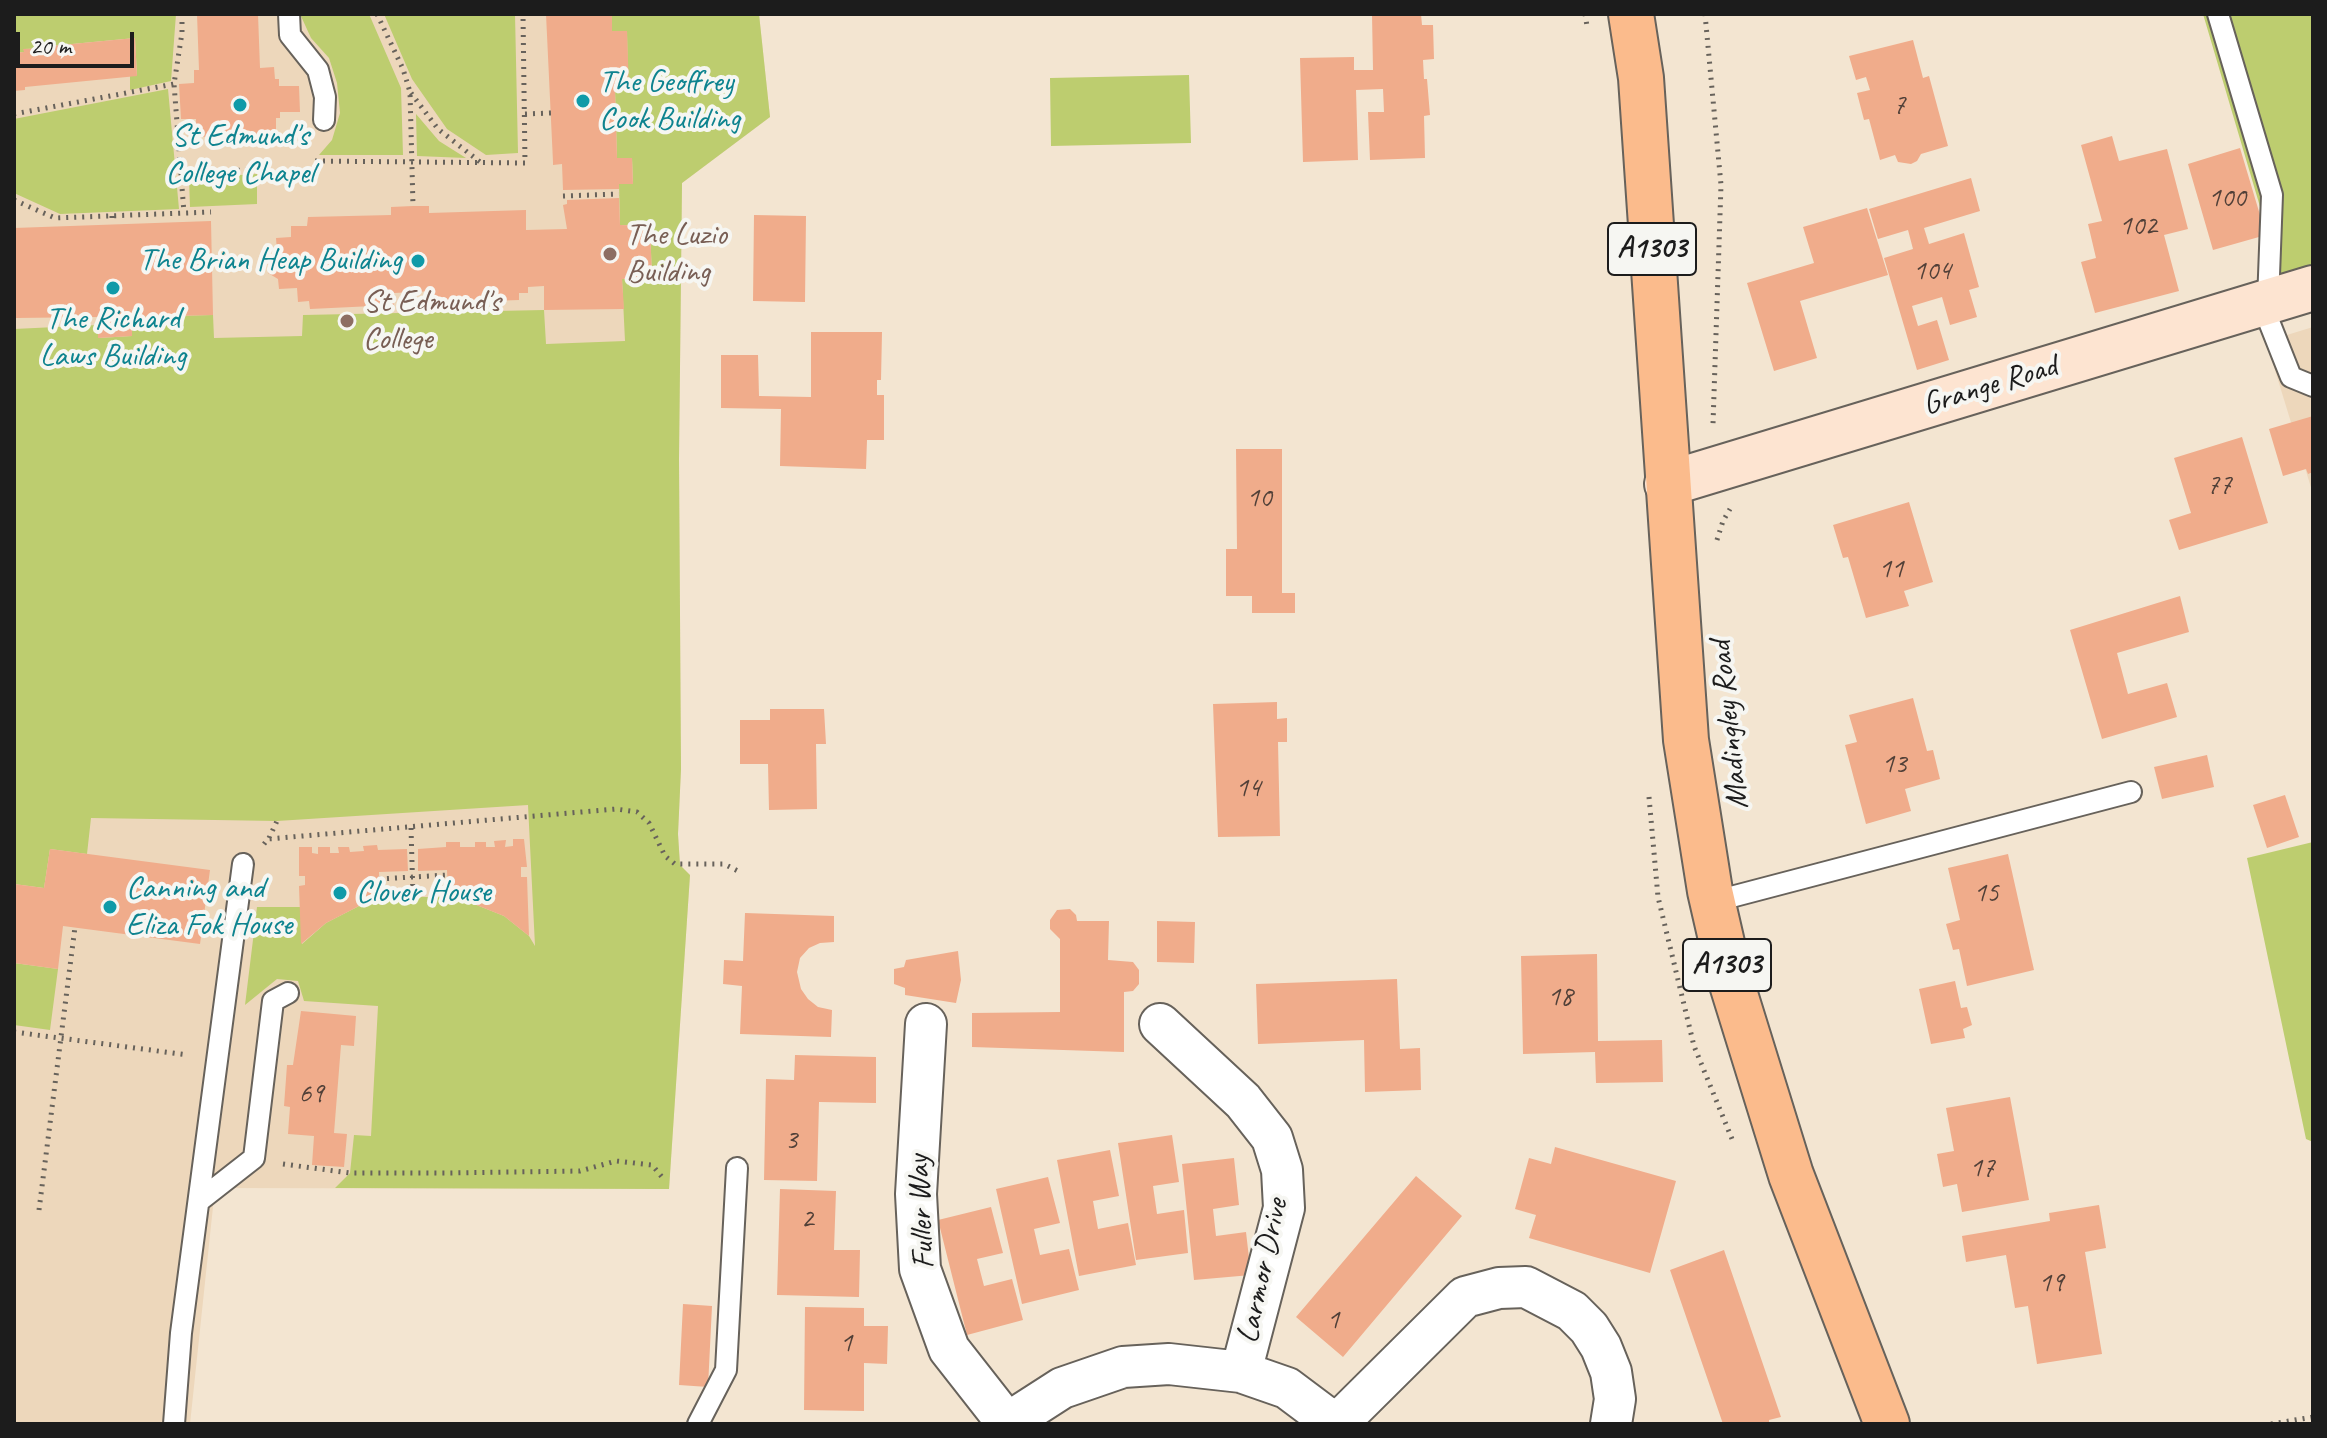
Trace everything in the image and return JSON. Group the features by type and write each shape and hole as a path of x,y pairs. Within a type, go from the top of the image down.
{"main road":[{"name":"Madingley Road","path":"1631,14 1641,78 1686,740 1712,902 1730,978 1791,1175 1887,1424"}],"street":[{"name":"Grange Road","path":"1667,484 2313,288"},
{"name":"Fuller Way","path":"926,1024 916,1194 920,1269 949,1349 1007,1424"},
{"name":"Larmor Drive","path":"1160,1024 1243,1101 1272,1138 1282,1170 1284,1208 1241,1372"},
{"path":"1007,1424 1062,1388 1123,1367 1169,1364 1241,1372 1287,1388 1323,1415 1340,1423 1465,1297 1499,1288 1526,1287 1572,1311 1589,1328 1601,1347 1611,1372 1615,1399 1611,1424"}],"lane":[{"path":"289,14 290,35 318,70 325,97 324,120"},
{"path":"2218,14 2272,195 2265,303 2291,377 2313,386"},
{"path":"1712,902 2131,792"},
{"path":"174,1424 181,1333 243,864"},
{"path":"199,1201 254,1158 273,1001 288,993"},
{"path":"698,1424 726,1370 737,1168"}],"path":[{"path":"182,14 174,84 184,213"},
{"path":"377,14 403,69 410,92 413,206"},
{"path":"315,161 526,164 523,14"},
{"path":"1705,14 1721,185 1713,424 1731,439 1741,461 1737,499 1723,521 1715,544"},
{"path":"14,114 174,84"},
{"path":"410,92 438,129 481,163"},
{"path":"525,114 551,113"},
{"path":"181,174 257,169"},
{"path":"563,196 619,194"},
{"path":"14,200 55,218 211,212"},
{"path":"112,216 112,224"},
{"path":"268,839 579,811 637,812 649,823 665,856 675,864 724,864 738,871"},
{"path":"243,864 268,839 277,821"},
{"path":"411,828 413,897"},
{"path":"379,879 447,875"},
{"path":"39,1210 75,927"},
{"path":"14,1032 217,1059"},
{"path":"254,1158 350,1173 580,1171 616,1161 652,1165 662,1177"},
{"path":"2271,1424 2313,1417"}],"shaded area":[{"name":"St Edmund's College","path":"14,14 759,14 770,117 682,183 679,459 681,769 678,834 680,865 690,875 669,1189 215,1188 190,1424 14,1424"},
{"path":"2313,327 2313,494 2270,354 2274,339"}],"green space":[{"path":"14,14 176,14 171,81 130,90 130,76 137,75 135,38 24,49 24,52 14,53"},
{"path":"300,14 369,14 401,88 403,155 319,155 332,140 340,113 337,83 329,58 311,38"},
{"path":"384,14 515,14 518,153 486,155 447,129 412,79"},
{"name":"St Edmund's College","path":"612,14 759,14 770,117 682,183 679,459 681,769 678,834 680,865 690,875 669,1189 335,1188 350,1173 354,1135 371,1136 378,1006 304,1001 298,981 277,979 245,1005 257,907 301,907 302,944 326,923 363,904 413,897 448,897 504,916 529,936 535,946 528,805 277,821 91,818 87,854 50,849 44,888 14,884 14,329 98,325 99,338 132,336 132,317 213,315 214,338 302,336 303,315 544,310 546,344 625,341 622,279 652,278 650,226 620,225 619,184 633,183 632,158 617,158 615,89 628,89 627,31 612,31"},
{"path":"2203,14 2313,14 2313,264 2259,282 2269,237"},
{"path":"1189,75 1191,143 1051,146 1050,78"},
{"path":"168,89 179,209 60,214 14,193 14,119"},
{"path":"416,114 439,141 466,158 417,156"},
{"path":"257,174 257,204 190,207 189,178"},
{"path":"2313,842 2313,1142 2306,1139 2247,858"},
{"path":"14,963 58,969 50,1030 14,1025"}],"building":[{"name":"St Edmund's College Chapel","path":"197,14 258,14 260,68 274,67 279,86 299,86 300,112 280,112 280,118 276,118 276,135 196,137 196,119 181,119 179,84 194,83 194,70 199,70"},
{"name":"The Geoffrey Cook Building","path":"546,14 612,14 612,31 627,31 629,89 615,89 617,158 632,158 633,184 619,184 619,189 563,190 562,164 553,165"},
{"path":"1372,14 1421,14 1422,25 1433,25 1434,59 1423,60 1430,115 1424,116 1425,158 1370,160 1368,112 1384,112 1383,89 1356,90 1358,160 1303,162 1300,58 1354,57 1354,70 1373,70"},
{"path":"135,38 137,76 25,87 25,90 14,91 14,53 24,52 23,49"},
{"path":"1913,40 1923,78 1929,76 1948,146 1921,154 1911,164 1898,162 1895,155 1880,160 1869,119 1864,120 1857,93 1870,90 1866,77 1856,80 1849,56"},
{"path":"2112,136 2119,161 2167,149 2188,229 2164,235 2179,291 2095,313 2081,262 2096,258 2088,224 2102,221 2081,145"},
{"path":"2240,148 2266,235 2213,250 2188,164"},
{"path":"1971,178 1980,211 1924,228 1929,244 1964,233 1979,287 1969,290 1977,317 1950,325 1942,297 1912,306 1918,326 1937,320 1949,360 1917,370 1884,258 1913,249 1908,230 1878,239 1869,209"},
{"name":"The Brian Heap Building","path":"619,198 620,225 650,226 652,278 622,279 624,309 544,310 544,286 528,287 528,293 519,293 519,300 434,303 434,291 394,293 394,305 310,309 309,301 298,302 297,288 279,289 278,279 268,273 268,257 277,251 276,238 291,237 291,226 307,226 308,217 391,215 391,207 413,206 429,206 429,213 526,210 526,230 567,229 563,205 567,204 567,200"},
{"path":"1867,208 1888,275 1800,301 1817,358 1774,371 1747,283 1814,263 1803,227"},
{"path":"754,215 806,216 805,302 753,301"},
{"name":"The Richard Laws Building","path":"211,221 213,315 132,317 132,336 98,338 98,317 15,318 14,228"},
{"path":"811,332 882,332 881,380 877,380 877,395 884,395 884,440 867,440 866,469 780,466 781,409 721,408 721,355 758,355 759,396 811,397"},
{"path":"2313,416 2313,472 2308,474 2306,469 2283,476 2269,429"},
{"path":"2242,437 2268,523 2179,550 2169,520 2191,513 2174,458"},
{"path":"1236,449 1282,449 1282,593 1295,593 1295,613 1252,613 1252,596 1226,596 1226,549 1237,549"},
{"path":"1909,502 1933,582 1904,591 1909,606 1866,618 1848,557 1843,558 1833,525"},
{"path":"2180,596 2189,632 2117,653 2128,694 2167,683 2177,717 2102,739 2070,630"},
{"path":"1913,698 1927,751 1933,750 1940,779 1905,789 1911,811 1866,824 1845,745 1857,742 1849,715"},
{"path":"1277,702 1277,719 1287,718 1287,742 1278,742 1280,836 1218,837 1213,704"},
{"path":"770,709 824,709 826,744 816,744 817,809 769,810 768,764 740,764 740,720 770,720"},
{"path":"2207,755 2214,787 2162,799 2154,767"},
{"path":"2285,795 2299,837 2267,848 2253,805"},
{"path":"513,839 524,839 527,867 521,867 521,877 527,877 529,936 504,916 448,897 447,870 418,871 418,849 446,847 446,842 460,842 460,847 475,847 475,842 486,842 486,847 495,847 494,841 506,840 505,847 513,846"},
{"name":"Clover House","path":"377,845 378,850 407,849 408,871 379,872 380,900 363,904 326,923 301,944 299,886 305,885 305,876 299,876 299,847 312,847 312,853 318,854 318,847 330,847 330,853 339,853 338,847 349,847 350,852 364,851 363,846"},
{"name":"Canning and Eliza Fok House","path":"50,849 210,870 200,944 63,926 58,969 14,963 14,884 44,888"},
{"path":"2008,854 2034,970 1967,986 1959,949 1953,950 1946,924 1960,920 1948,868"},
{"path":"1070,909 1077,921 1109,921 1108,960 1133,962 1139,970 1139,984 1133,991 1124,992 1124,1052 972,1047 972,1013 1060,1012 1060,939 1050,929 1050,920 1057,910"},
{"path":"745,913 834,916 834,942 809,948 800,958 797,972 801,989 808,999 818,1007 832,1010 831,1037 740,1034 742,986 723,984 724,960 743,961"},
{"path":"1157,921 1195,922 1194,963 1157,962"},
{"path":"958,951 961,980 956,1003 905,995 905,988 894,984 894,969 904,967 906,960"},
{"path":"1597,954 1598,1041 1662,1040 1663,1082 1596,1083 1595,1052 1523,1054 1521,956"},
{"path":"1397,979 1400,1049 1420,1048 1421,1090 1365,1092 1364,1040 1258,1044 1256,984"},
{"path":"1955,981 1961,1008 1967,1007 1972,1025 1963,1029 1965,1038 1931,1044 1919,989"},
{"path":"301,1011 356,1016 354,1046 341,1045 334,1133 347,1134 344,1167 312,1165 314,1136 288,1134 290,1107 284,1106 287,1065 293,1065"},
{"path":"795,1055 876,1057 876,1103 819,1102 817,1181 764,1180 766,1079 794,1080"},
{"path":"2010,1097 2029,1200 1962,1212 1957,1184 1943,1187 1937,1154 1954,1151 1946,1108"},
{"path":"1172,1135 1179,1182 1153,1186 1157,1214 1184,1210 1188,1253 1136,1260 1118,1143"},
{"path":"1555,1147 1676,1181 1650,1273 1529,1238 1536,1215 1515,1209 1529,1158 1551,1164"},
{"path":"1110,1150 1119,1196 1093,1201 1098,1229 1128,1223 1136,1265 1079,1276 1057,1160"},
{"path":"1234,1158 1239,1205 1213,1209 1216,1236 1246,1232 1251,1275 1194,1280 1182,1164"},
{"path":"1416,1176 1462,1216 1343,1357 1296,1317"},
{"path":"1048,1177 1060,1223 1034,1229 1040,1255 1069,1249 1079,1290 1022,1304 996,1189"},
{"path":"780,1189 836,1191 834,1250 860,1250 859,1297 777,1295"},
{"path":"2099,1205 2106,1248 2085,1252 2102,1354 2037,1364 2028,1306 2015,1308 2006,1255 1966,1262 1962,1236 2050,1221 2049,1213"},
{"path":"991,1207 1003,1253 977,1259 984,1286 1012,1279 1023,1320 967,1335 938,1220"},
{"path":"1724,1250 1781,1417 1769,1420 1769,1424 1723,1424 1670,1270"},
{"path":"683,1304 712,1306 708,1387 679,1385"},
{"path":"805,1307 864,1308 864,1326 888,1326 887,1364 864,1363 864,1411 804,1410"}],"place":[{"name":"The Geoffrey Cook Building","path":"583,101"},
{"name":"St Edmund's College Chapel","path":"240,105"},
{"name":"The Luzio Building","path":"610,254"},
{"name":"The Brian Heap Building","path":"418,261"},
{"name":"The Richard Laws Building","path":"113,288"},
{"name":"St Edmund's College","path":"347,321"},
{"name":"Clover House","path":"340,893"},
{"name":"Canning and Eliza Fok House","path":"110,907"}]}
